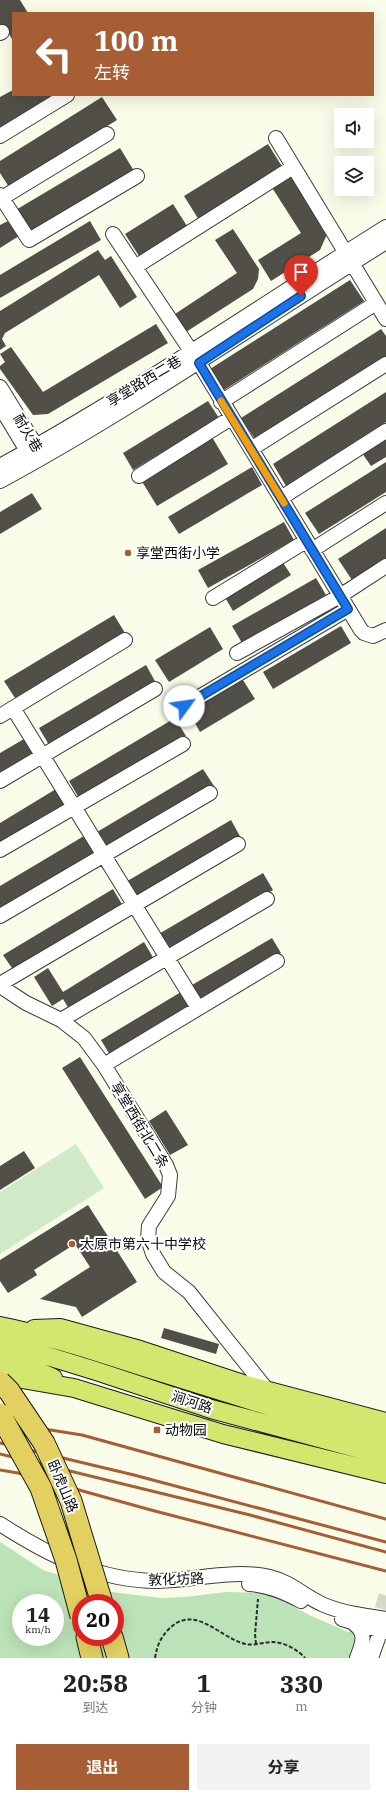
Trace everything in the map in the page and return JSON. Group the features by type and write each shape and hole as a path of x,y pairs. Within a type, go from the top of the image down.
{"highway":[{"name":"卧虎山路","path":"0,1382 9,1391 44,1443 71,1501 99,1594"},
{"name":"卧虎山路","path":"0,1414 41,1488 66,1560 75,1594"},
{"path":"89,1646 92,1658"},
{"path":"115,1646 118,1658"}],"main road":[{"name":"涧河路","path":"0,1326 21,1330 100,1353 298,1416 386,1440"},
{"name":"涧河路","path":"21,1330 60,1328 140,1350 268,1391 385,1422"},
{"name":"涧河路","path":"0,1343 15,1346 96,1371 211,1409 386,1456"},
{"path":"0,1359 24,1365 96,1371"},
{"path":"24,1365 74,1388"},
{"name":"涧河路","path":"0,1376 74,1388 223,1434 382,1471"}],"street":[{"path":"0,136 65,96"},
{"path":"107,134 1,196 29,240 136,176"},
{"path":"276,138 386,319"},
{"path":"135,267 293,166"},
{"name":"享堂路西二巷","path":"0,481 35,455 195,358 349,258 386,226"},
{"path":"113,234 195,358 364,633 373,636 386,630"},
{"name":"享堂路西二巷","path":"349,258 386,242"},
{"path":"221,402 376,303"},
{"path":"251,449 386,364"},
{"name":"耐火巷","path":"0,387 35,455"},
{"name":"耐火巷","path":"0,406 35,455"},
{"path":"139,476 231,418"},
{"path":"280,498 386,431"},
{"name":"享堂路西二巷","path":"0,466 35,455"},
{"path":"213,598 386,503"},
{"path":"238,653 340,596 386,566"},
{"path":"184,706 348,609"},
{"path":"0,716 125,640"},
{"path":"0,781 154,689"},
{"path":"14,708 198,1008"},
{"path":"0,850 183,744"},
{"path":"0,916 210,793"},
{"path":"0,985 238,844"},
{"path":"61,1020 268,898"},
{"path":"104,1065 276,961"},
{"name":"享堂西街北二条","path":"0,985 26,1003 76,1029 104,1065 166,1165 170,1175 168,1196 149,1226 148,1239 153,1254 164,1272 189,1292 268,1391"},
{"name":"敦化坊路","path":"0,1524 52,1554 79,1567 105,1575 134,1580 157,1581 236,1575 270,1577 284,1581 324,1605 355,1619"},
{"name":"敦化坊路","path":"0,1536 48,1562 76,1575 109,1583 141,1588 173,1589 232,1584 262,1585 286,1593 321,1612 355,1619"},
{"path":"357,1658 364,1639 355,1619 383,1620 372,1658"},
{"path":"372,1658 386,1648"}],"path":[{"path":"256,1644 255,1634 258,1595"},
{"path":"156,1658 156,1648 160,1638 171,1626 191,1620 204,1622 242,1644 274,1642 284,1644 296,1650 305,1658"}],"green space":[{"path":"76,1144 104,1188 0,1254 0,1192"},
{"path":"0,1542 43,1570 111,1592 161,1598 227,1592 268,1593 309,1615 348,1632 353,1630 357,1634 350,1658 0,1658"}],"building":[{"path":"0,0 20,0 27,12 12,12 12,39 4,25 0,27"},
{"path":"12,91 12,96 52,96 0,128 0,97"},
{"path":"102,97 117,120 9,187 0,173 0,161"},
{"path":"268,144 283,168 199,220 184,196"},
{"path":"120,148 134,171 28,234 14,211"},
{"path":"291,174 328,232 320,250 271,281 258,260 301,233 271,186"},
{"path":"173,204 187,226 139,256 125,234"},
{"path":"10,220 19,236 0,248 0,225"},
{"path":"90,221 101,240 0,298 0,275"},
{"path":"233,229 259,269 258,279 253,289 186,332 175,314 237,273 215,240"},
{"path":"98,250 105,260 111,256 137,297 120,308 99,275 5,333 2,339 6,346 0,350 0,311"},
{"path":"350,280 364,301 224,390 210,369"},
{"path":"156,324 168,343 48,414 33,415 0,369 0,366 5,362 0,354 11,347 43,392"},
{"path":"381,329 386,336 386,356 255,439 241,418"},
{"path":"386,392 386,422 286,486 273,464"},
{"path":"208,401 219,418 133,470 123,453"},
{"path":"212,437 228,464 157,506 141,480"},
{"path":"386,437 386,457 371,466 362,453"},
{"path":"386,462 386,492 319,534 305,513"},
{"path":"252,467 262,485 179,534 168,517"},
{"path":"32,493 42,509 0,534 0,512"},
{"path":"284,522 294,540 208,588 198,570"},
{"path":"386,528 386,558 352,580 338,559"},
{"path":"280,558 291,575 233,611 223,594"},
{"path":"316,578 326,595 242,643 232,626"},
{"path":"114,615 125,633 15,698 4,681"},
{"path":"341,626 351,643 273,689 263,672"},
{"path":"210,627 223,649 169,682 155,660"},
{"path":"146,665 156,683 49,745 39,728"},
{"path":"241,677 255,699 200,732 187,709"},
{"path":"175,718 186,736 79,798 69,781"},
{"path":"24,739 34,756 0,776 0,753"},
{"path":"203,769 214,786 107,849 97,832"},
{"path":"56,789 66,805 0,845 0,823"},
{"path":"231,820 241,838 135,900 124,883"},
{"path":"84,836 94,853 0,909 0,886"},
{"path":"263,873 273,890 167,953 157,935"},
{"path":"113,889 123,906 14,971 3,955"},
{"path":"272,938 281,953 201,1000 192,985"},
{"path":"144,942 154,959 69,1009 63,999 52,1006 34,977 48,968 63,992"},
{"path":"181,992 190,1007 110,1055 101,1040"},
{"path":"80,1057 163,1187 145,1199 62,1068"},
{"path":"166,1110 188,1145 170,1155 149,1121"},
{"path":"24,1151 35,1168 0,1190 0,1166"},
{"path":"88,1205 137,1282 82,1317 76,1307 40,1299 90,1267 75,1244 34,1270 37,1275 8,1293 0,1281 0,1260"},
{"path":"164,1328 219,1344 216,1354 161,1338"}],"tunnel":[{"path":"376,1629 386,1594"}],"railway":[{"path":"0,1422 82,1435 386,1519"},
{"path":"0,1443 134,1475 386,1542"},
{"path":"0,1454 250,1515 386,1552"},
{"path":"0,1470 18,1473 151,1510 386,1571"}],"slow traffic":[{"path":"221,401 284,503"}],"place":[{"name":"享堂西街小学","path":"128,553"},
{"name":"太原市第六十中学校","path":"72,1244"},
{"name":"动物园","path":"157,1430"}],"route":[{"path":"184,706 348,609 221,402 199,363 301,296"}]}
